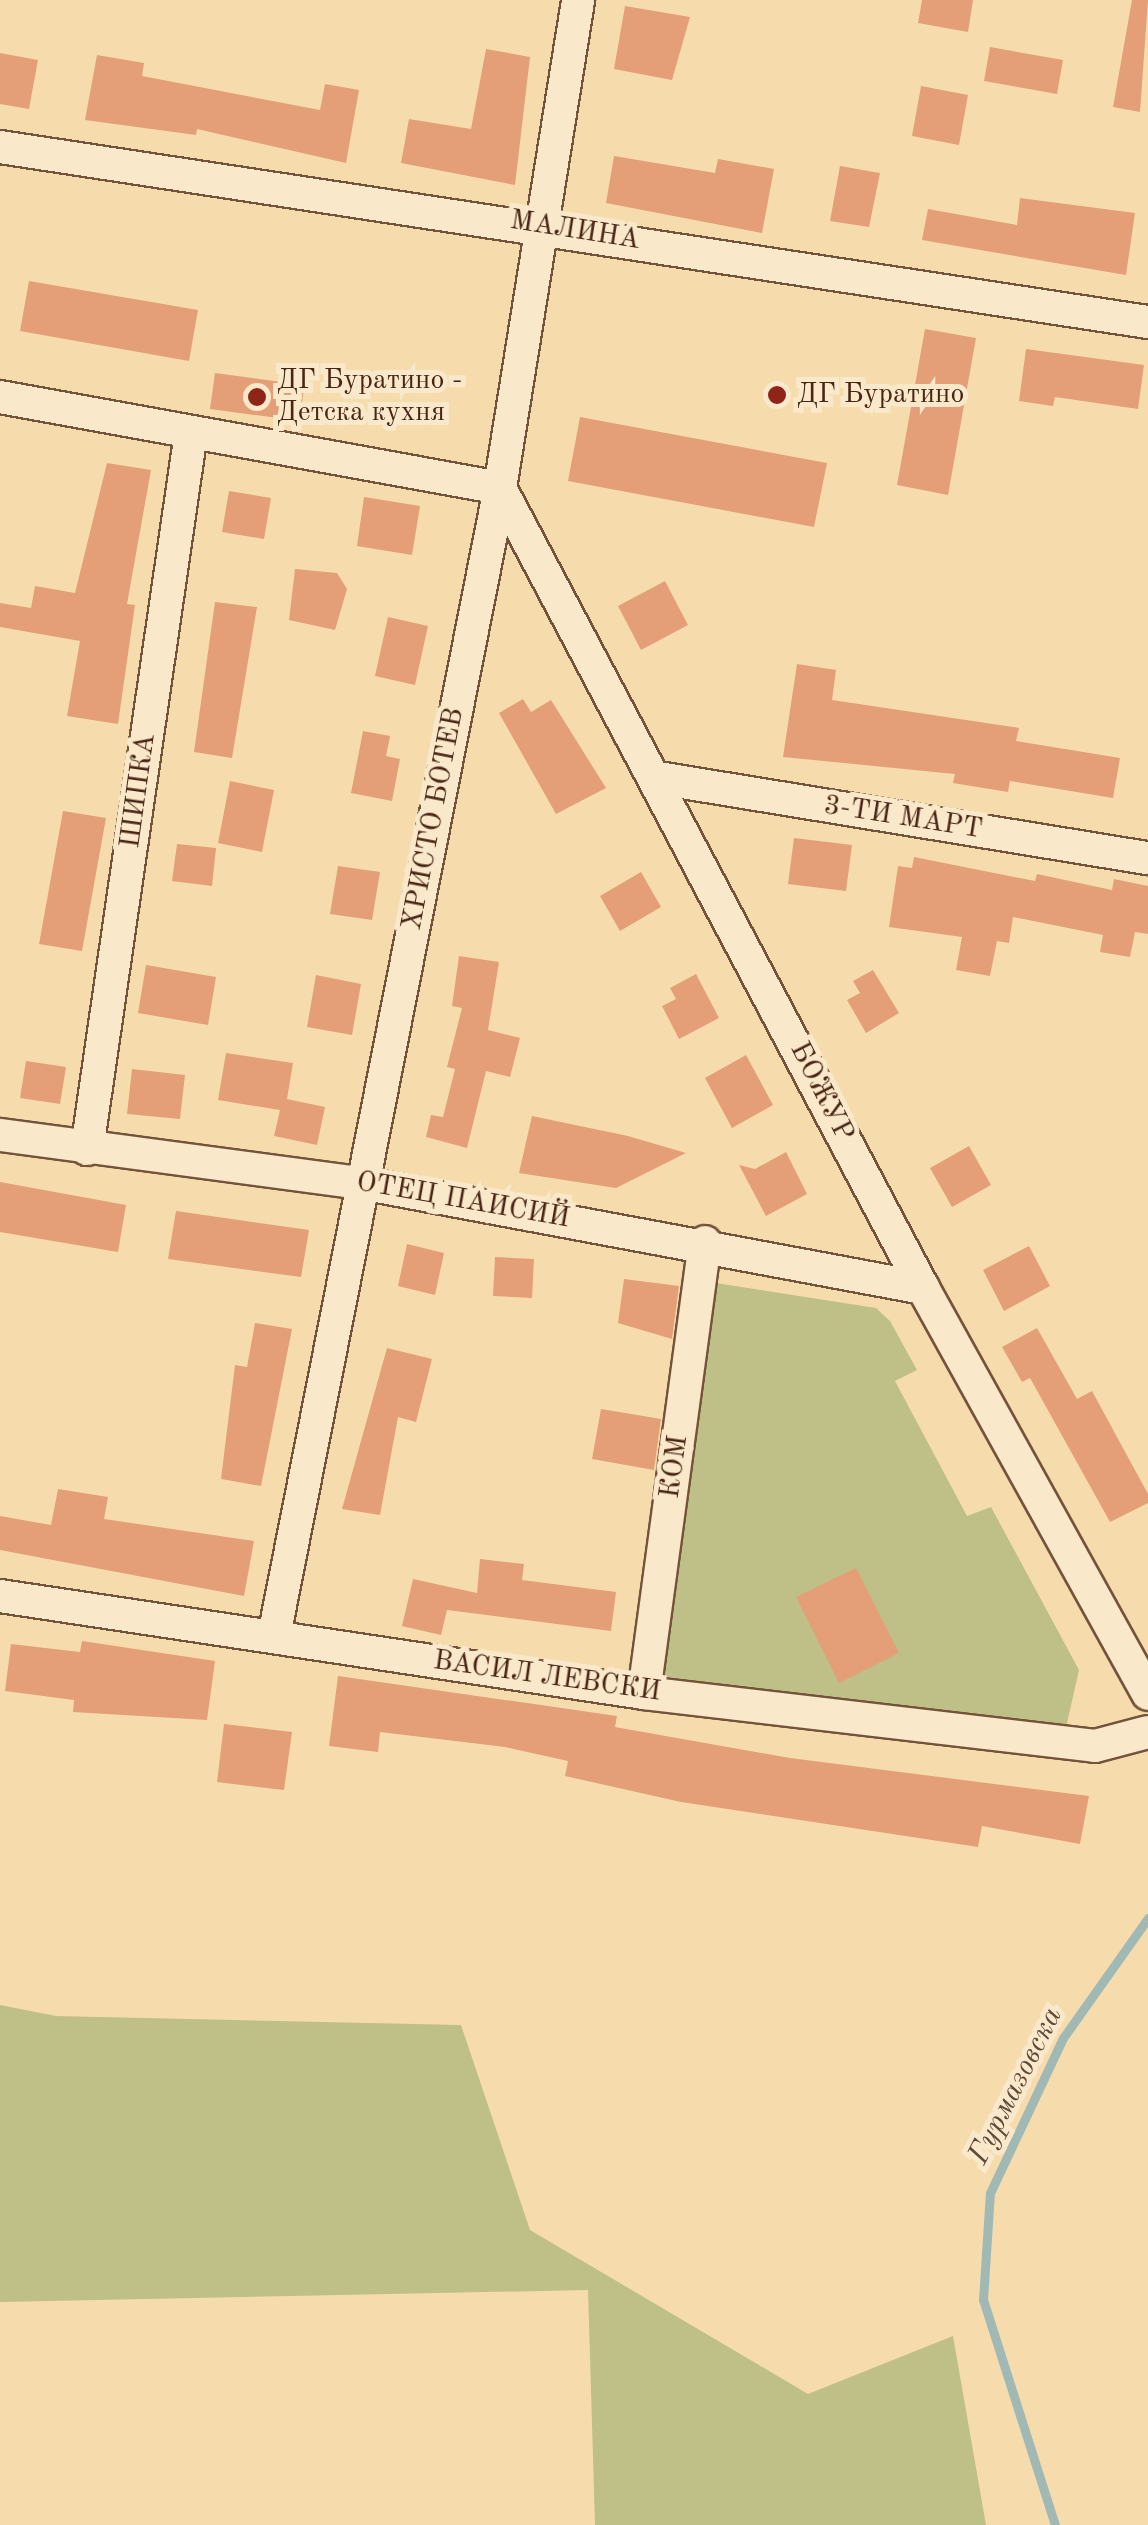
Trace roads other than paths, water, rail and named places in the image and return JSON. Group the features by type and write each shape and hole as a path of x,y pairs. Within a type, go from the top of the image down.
{"street":[{"name":"ХРИСТО БОТЕВ","path":"274,1636 500,488 578,0"},
{"name":"МАЛИНА","path":"0,147 542,226 1148,322"},
{"path":"0,397 500,488"},
{"name":"ШИПКА","path":"87,1148 191,433"},
{"name":"БОЖУР","path":"500,488 658,778 922,1288 1148,1694"},
{"name":"3-ТИ МАРТ","path":"658,778 1148,858"},
{"name":"ОТЕЦ ПАИСИЙ","path":"0,1135 361,1182 705,1242 922,1288"},
{"name":"КОМ","path":"644,1693 705,1242"},
{"name":"ВАСИЛ ЛЕВСКИ","path":"0,1596 644,1693 1095,1746 1148,1732"}],"waterway":[{"name":"Гурмазовска","path":"1055,2525 983,2300 990,2193 1063,2038 1148,1918"}],"place":[{"name":"ДГ Буратино","path":"777,395"},
{"name":"ДГ Буратино - Детска кухня","path":"257,397"}]}
